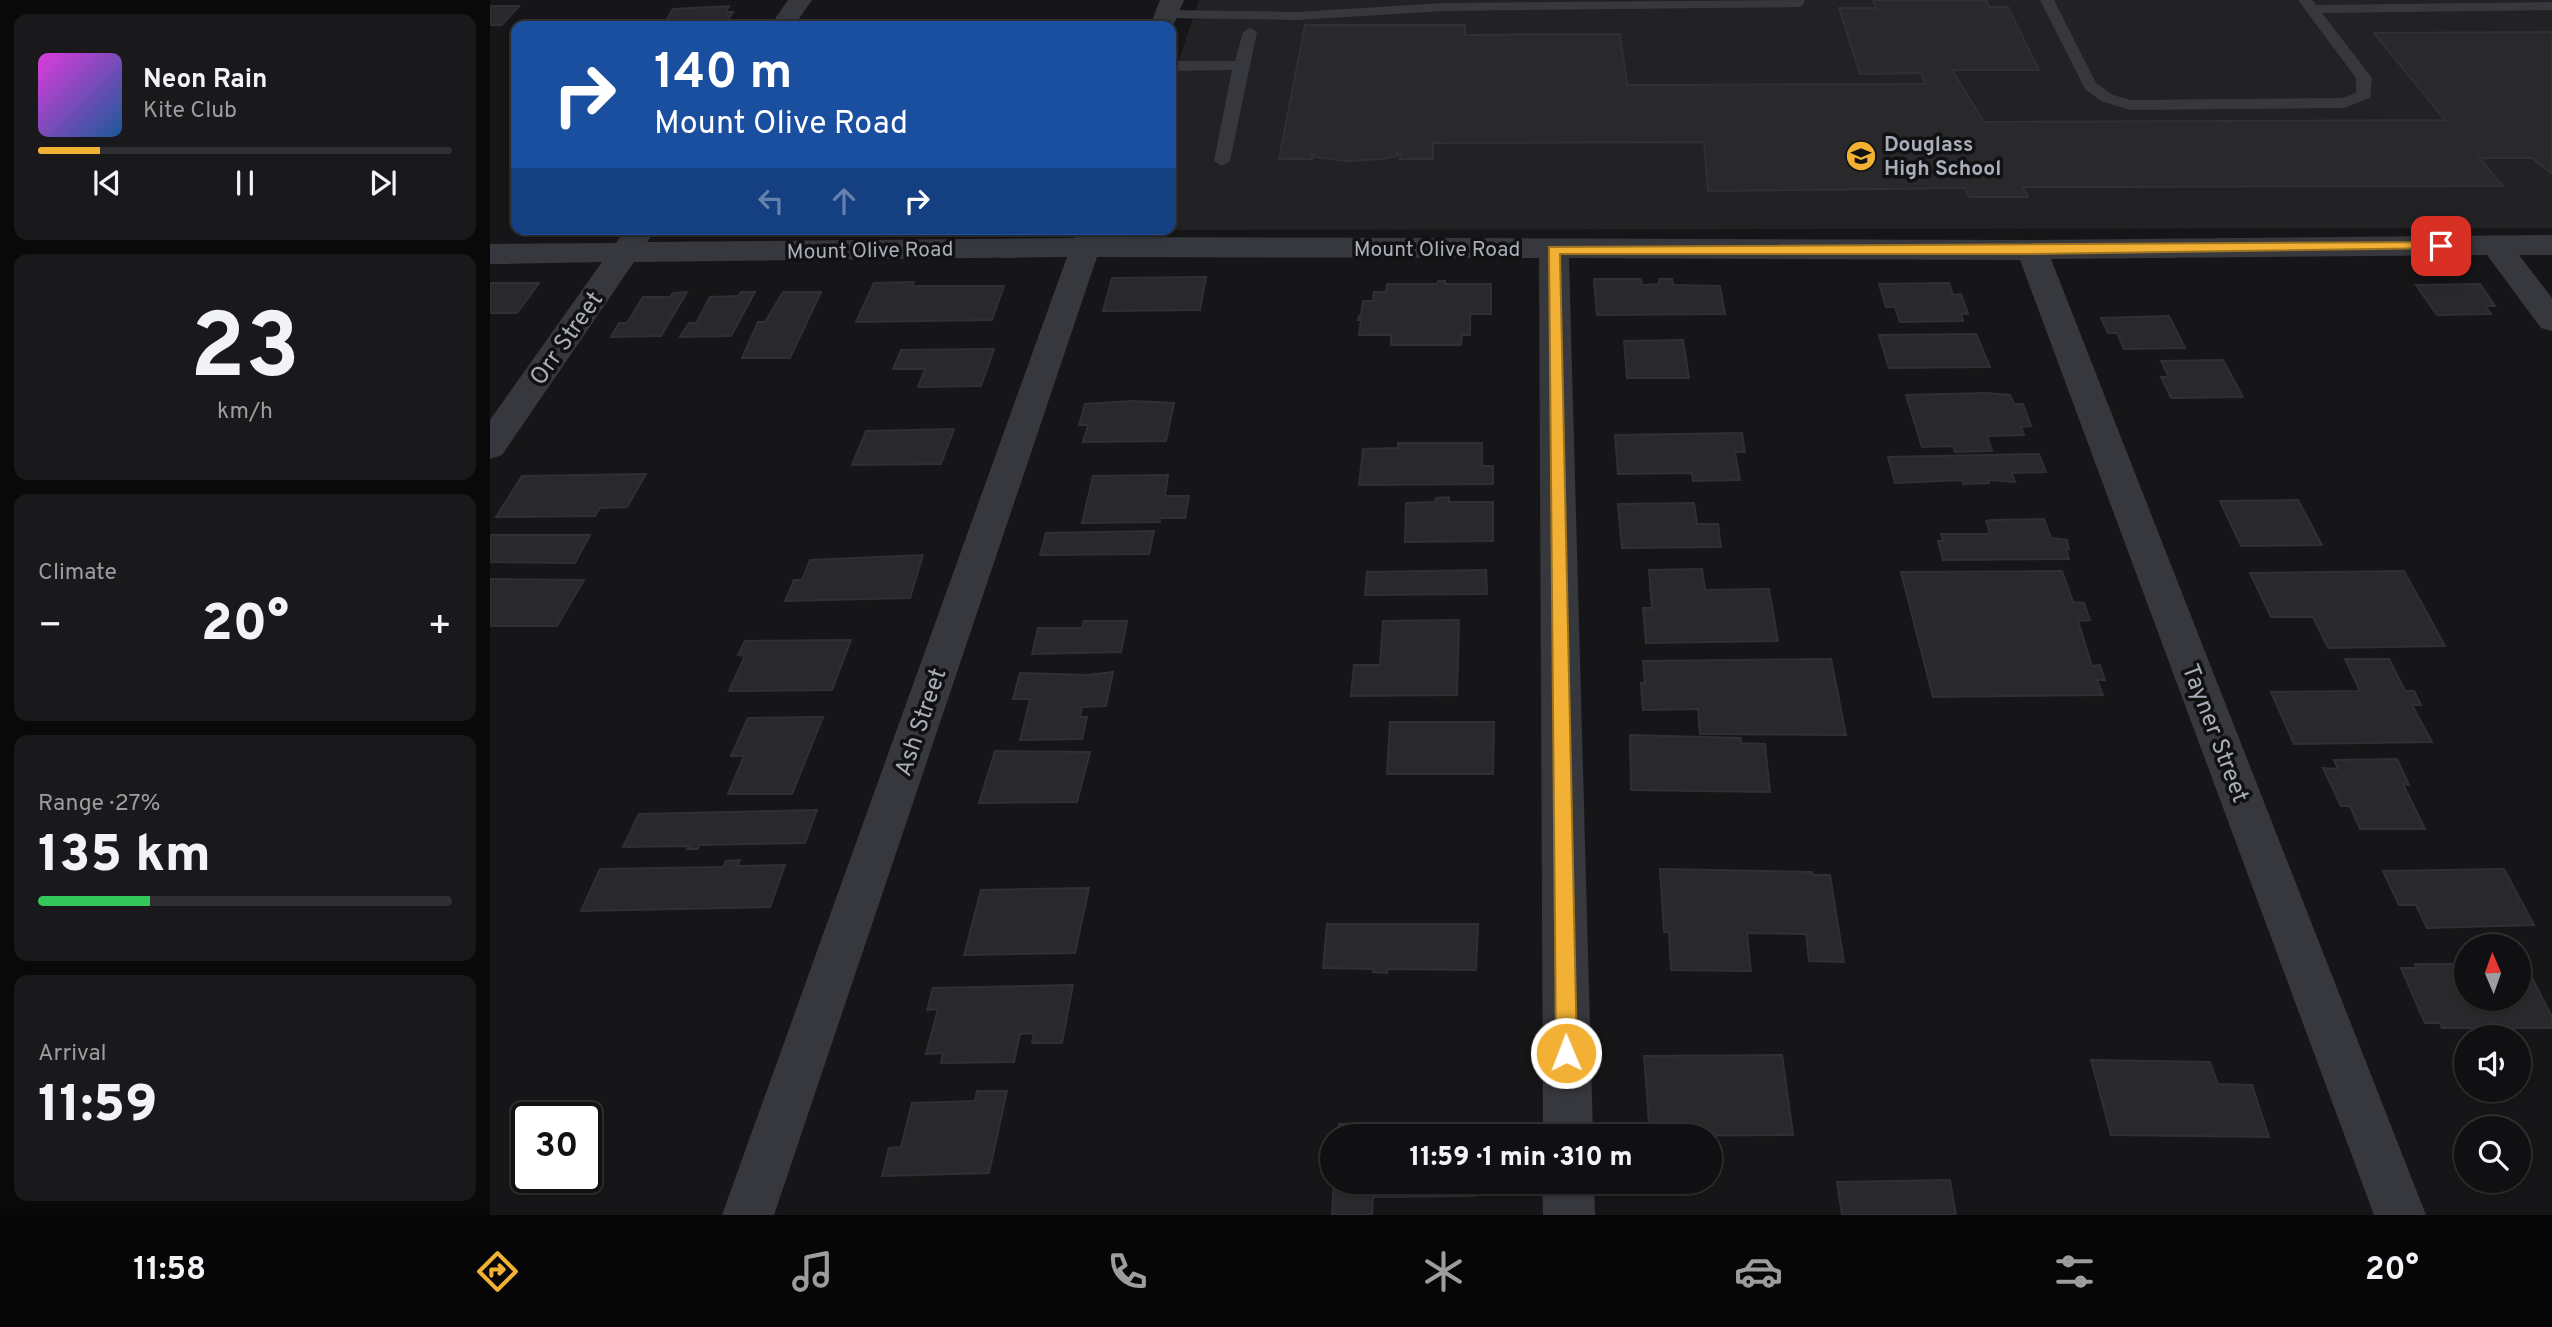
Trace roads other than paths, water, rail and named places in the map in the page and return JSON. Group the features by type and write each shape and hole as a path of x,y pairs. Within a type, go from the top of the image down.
{"street":[{"path":"785,21 800,0"},
{"name":"Mount Olive Road","path":"490,254 633,241 1088,238 1554,250 2032,250 2552,245"},
{"name":"Ash Street","path":"748,1215 1088,238"},
{"name":"Orr Street","path":"490,446 633,241"},
{"path":"2495,245 2552,320"},
{"path":"1554,250 1568,1124"},
{"name":"Tayner Street","path":"2032,250 2400,1215"},
{"path":"1569,1194 1569,1215"}],"lane":[{"path":"1241,15 1246,0"},
{"path":"1318,0 1345,2 1380,11"},
{"path":"1167,14 1297,16 1444,7 1661,2 1797,4 1798,0"},
{"path":"2047,0 2090,86 2107,98 2130,105 2344,103 2364,94 2364,78 2309,4"},
{"path":"2309,4 2552,6"},
{"path":"1222,161 1250,32"},
{"path":"1176,66 1241,65"}],"place":[{"name":"Douglass High School","path":"1861,156"}]}
